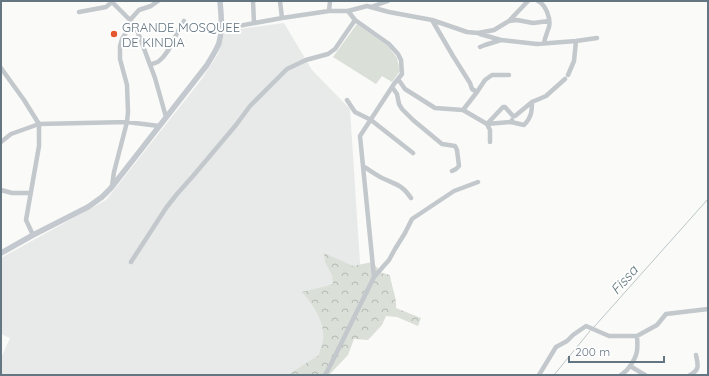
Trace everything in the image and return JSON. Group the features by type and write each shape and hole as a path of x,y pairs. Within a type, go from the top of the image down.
{"main road":[{"path":"1,253 88,207 102,197 111,188 207,65 219,43 222,29 220,1"}],"street":[{"path":"111,188 127,122 128,112 127,85 120,59 120,46 131,21 139,10 151,6 158,1"},
{"path":"253,1 254,23"},
{"path":"280,1 282,18"},
{"path":"329,11 330,1"},
{"path":"371,7 388,1"},
{"path":"478,33 494,30 509,21 528,1"},
{"path":"538,1 542,3 545,8 549,21 544,43"},
{"path":"79,12 106,7 112,2 131,21 137,30 156,78 166,117"},
{"path":"222,29 329,11 348,11 367,6 388,12 432,20 467,32 478,33 501,40 537,44 597,38"},
{"path":"348,11 355,20 389,44 401,60 402,74 360,136 374,277"},
{"path":"131,262 176,194 212,154 250,106 287,69 306,60 328,54 335,49 355,20"},
{"path":"432,20 470,83 472,89 477,92"},
{"path":"509,21 517,20 533,23 549,21"},
{"path":"150,65 159,61 165,55 184,21"},
{"path":"485,44 494,30"},
{"path":"480,47 485,44 501,40"},
{"path":"511,122 515,116 532,102 546,96 566,77 574,61 576,41"},
{"path":"1,68 39,124 39,146 26,220 33,235"},
{"path":"463,110 485,80 492,75 509,75"},
{"path":"398,79 405,88 435,108 463,110 487,124 490,130 490,142"},
{"path":"392,87 397,94 399,104 402,109 413,120 442,144 455,146 459,166 452,171"},
{"path":"347,100 355,112 371,120 413,153"},
{"path":"487,124 511,122 524,125 529,119 532,109 532,102"},
{"path":"487,124 503,107 515,116"},
{"path":"1,142 11,134 39,124 127,122 160,126"},
{"path":"363,166 382,178 402,187 411,198"},
{"path":"325,375 335,358 374,277 389,260 412,219 454,191 478,182"},
{"path":"1,190 12,193 30,193"},
{"path":"539,375 556,347 568,341 572,335 586,326 609,336 636,336 657,325 666,314 708,309"},
{"path":"621,375 635,360 638,349 636,336"},
{"path":"690,375 695,372 698,366 696,355"},
{"path":"630,366 645,375"}],"shaded area":[{"path":"284,23 312,70 350,109 361,278 322,375 1,375 1,358 10,338 1,334 1,258 106,200 201,80 218,54 225,31"}],"green space":[{"path":"357,24 388,46 397,58 400,71 392,82 382,76 376,84 333,57"},
{"path":"324,253 353,266 372,262 382,273 390,275 396,300 396,308 421,318 418,326 397,317 386,316 382,325 368,340 354,339 348,355 329,375 288,375 319,355 323,340 322,327 314,308 302,292 333,284 332,275 325,262"}],"waterway":[{"name":"Fissa","path":"594,327 708,199"},
{"name":"Fissa","path":"554,375 590,331"}],"place":[{"name":"GRANDE MOSQUEE DE KINDIA","path":"114,34"}]}
